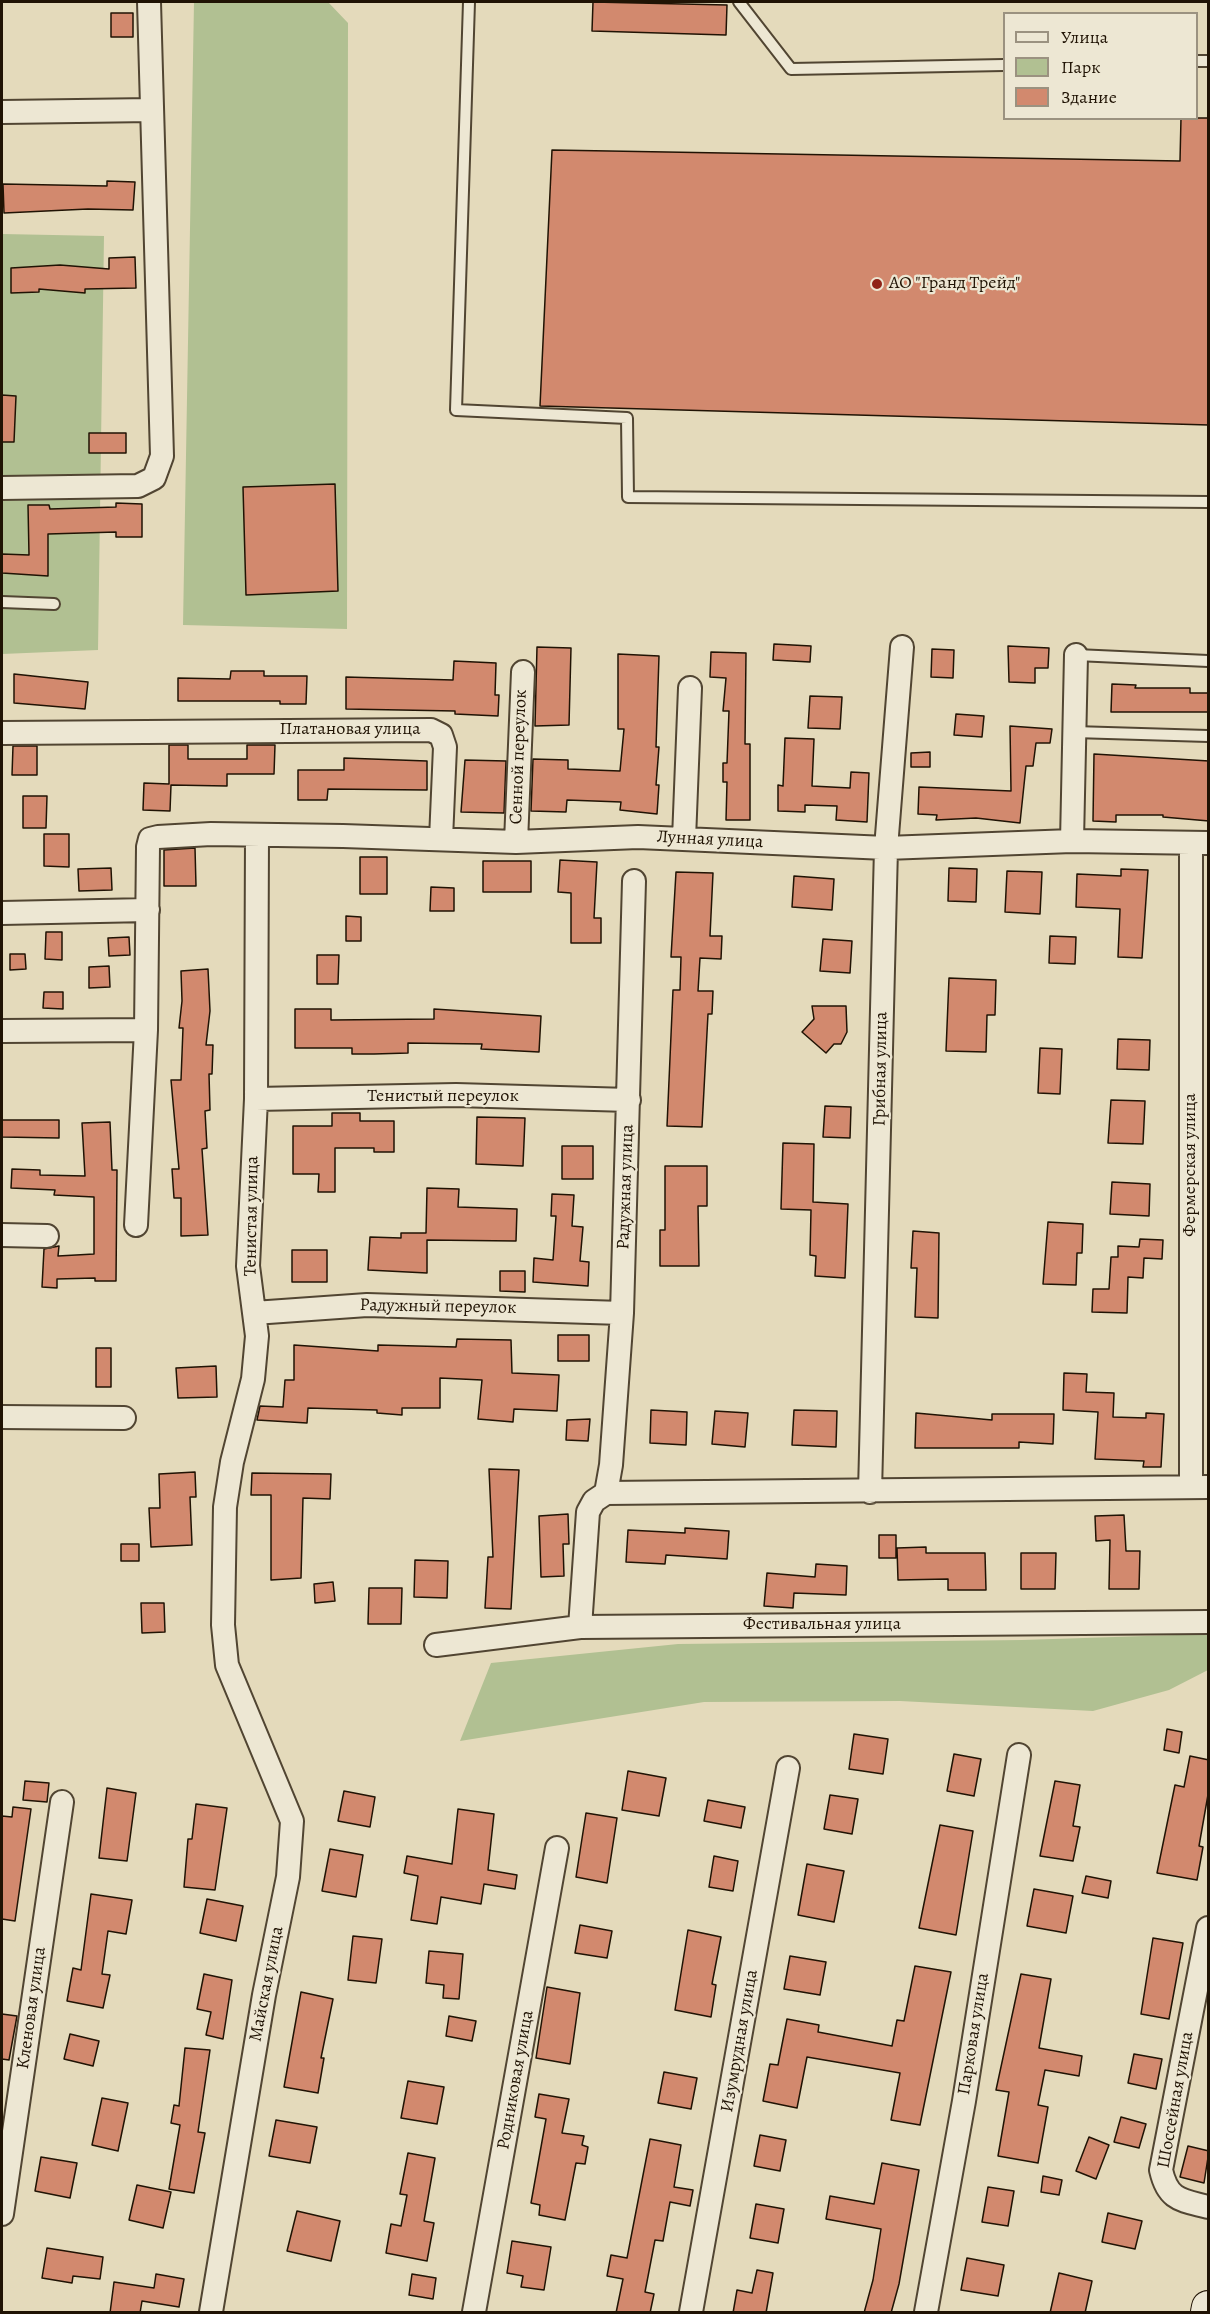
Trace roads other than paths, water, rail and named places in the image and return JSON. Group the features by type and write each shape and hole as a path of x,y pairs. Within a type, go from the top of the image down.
{"main road":[{"path":"1207,2313 1209,2307"}],"street":[{"path":"2,488 138,486 154,477 162,456 149,2"},
{"path":"2,112 152,110"},
{"name":"Грибная улица","path":"870,1492 886,848 902,647"},
{"path":"1072,842 1076,655"},
{"name":"Сенной переулок","path":"516,842 523,672"},
{"path":"684,839 690,688"},
{"name":"Платановая улица","path":"2,733 431,730 441,735 445,747 441,839"},
{"name":"Лунная улица","path":"148,910 148,847 150,840 158,837 211,834 516,842 638,837 886,848 1072,842 1200,843"},
{"name":"Тенистая улица","path":"227,1665 223,1626 225,1507 232,1462 253,1379 257,1336 248,1266 256,1099 257,835"},
{"name":"Фермерская улица","path":"1200,843 1200,1487"},
{"name":"Радужная улица","path":"606,1493 611,1465 622,1313 634,881"},
{"path":"2,913 148,910 146,1030 136,1225"},
{"path":"2,1031 146,1030"},
{"name":"Тенистый переулок","path":"256,1099 456,1095 629,1100"},
{"path":"2,1235 47,1236"},
{"name":"Радужный переулок","path":"255,1313 367,1305 622,1313"},
{"path":"2,1417 124,1418"},
{"path":"580,1627 588,1512 594,1501 606,1493 1200,1487"},
{"name":"Фестивальная улица","path":"436,1645 580,1627 1209,1622"},
{"name":"Майская улица","path":"211,2313 264,1995 288,1876 292,1821 227,1665"},
{"name":"Парковая улица","path":"926,2313 964,2101 1019,1755"},
{"name":"Изумрудная улица","path":"691,2313 788,1768"},
{"name":"Кленовая улица","path":"2,2214 62,1802"},
{"name":"Родниковая улица","path":"474,2313 557,1848"},
{"name":"Шоссейная улица","path":"1209,1928 1161,2170 1165,2187 1175,2198 1209,2207"}],"lane":[{"path":"469,2 456,410 627,418 628,497 1209,502"},
{"path":"739,2 791,69 1003,65"},
{"path":"2,602 54,604"},
{"path":"1076,655 1209,661"},
{"path":"1074,732 1209,736"}],"place":[{"name":"АО \"Гранд Трейд\"","path":"877,284"}]}
